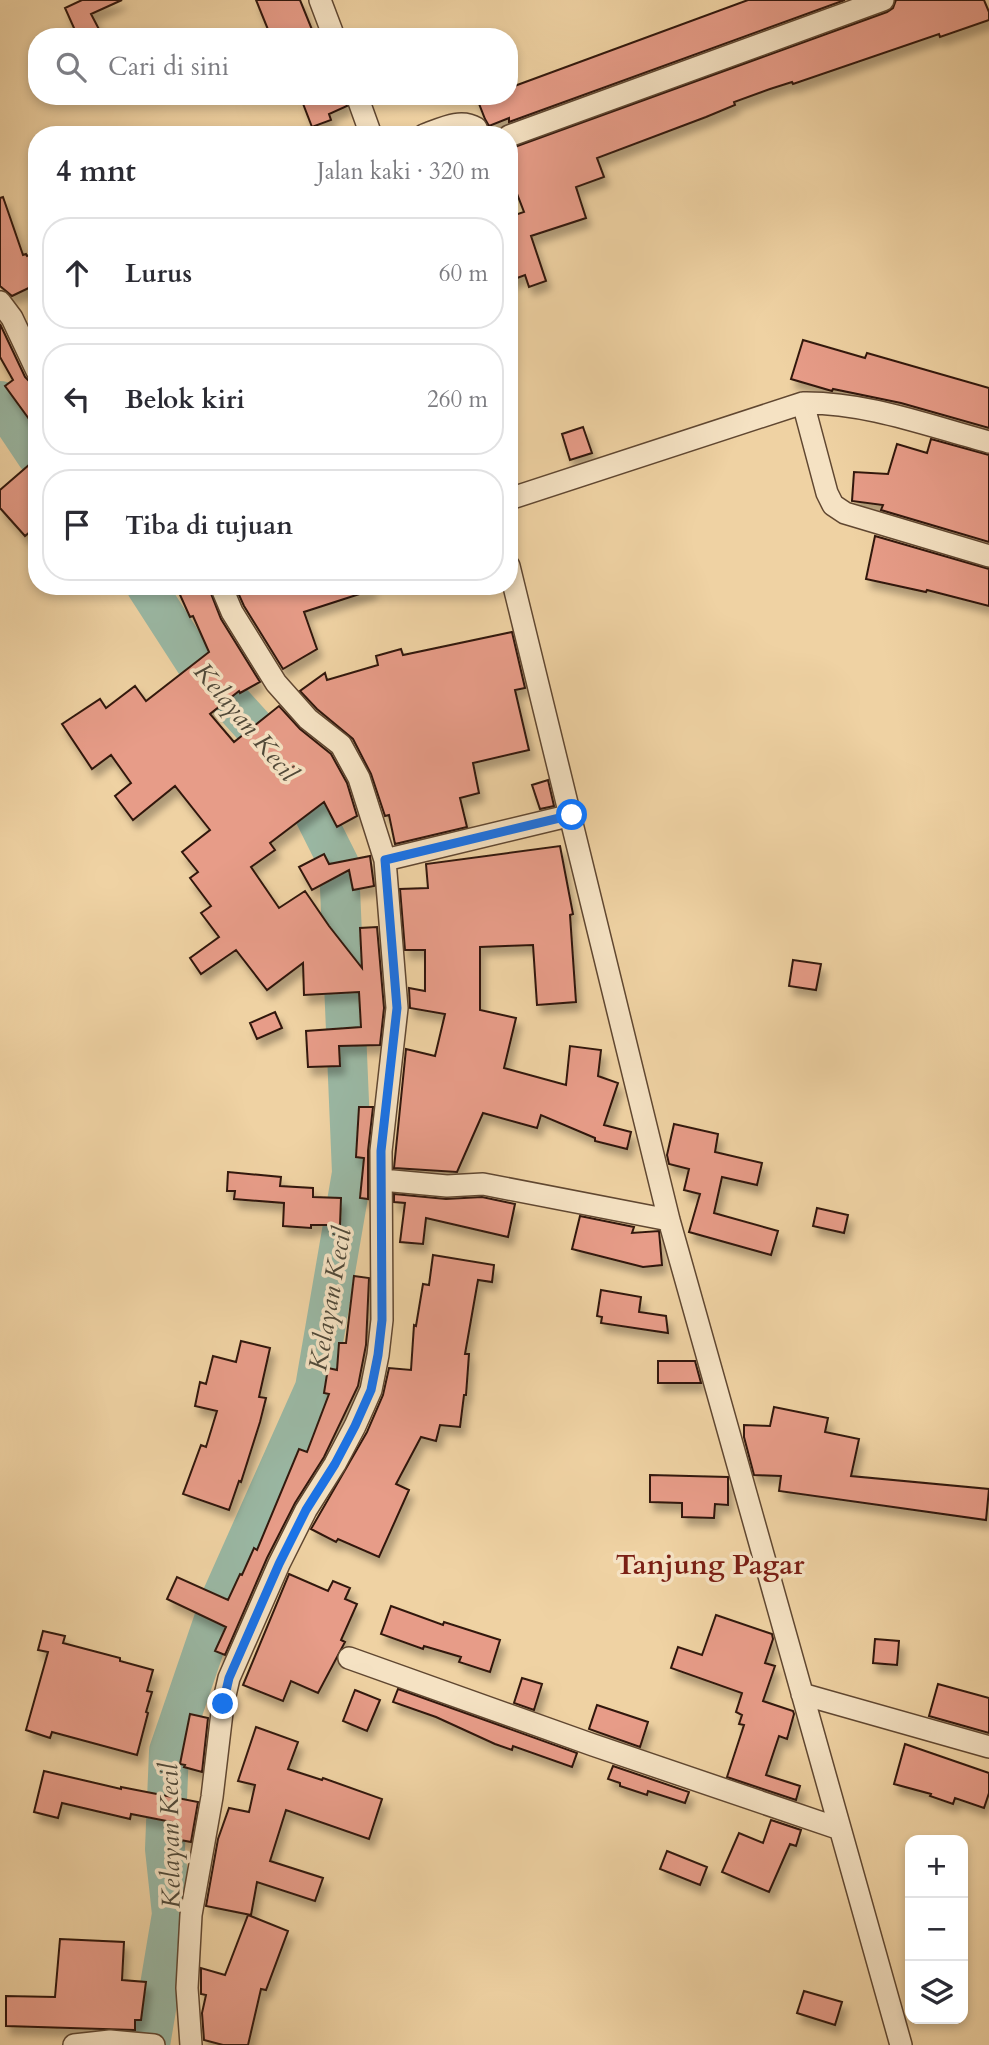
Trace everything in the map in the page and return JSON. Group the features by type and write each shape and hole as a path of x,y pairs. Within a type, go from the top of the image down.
{"street":[{"path":"320,0 331,28"},
{"path":"518,133 883,0"},
{"path":"360,105 368,126"},
{"path":"450,126 470,126"},
{"path":"0,302 28,351"},
{"path":"518,496 803,403 823,402 868,409 989,442"},
{"path":"803,403 827,493 833,505 845,513 880,525 989,556"},
{"path":"191,2045 187,1988 191,1915 229,1678 279,1564 306,1510 335,1464 371,1390 382,1320 383,1122 397,1008 385,860 359,778 341,746 308,719 276,682 232,612 225,595"},
{"path":"516,595 669,1220 901,2045"},
{"path":"385,860 572,815"},
{"path":"383,1180 447,1186 483,1184 669,1220"},
{"path":"349,1658 839,1829"},
{"path":"802,1694 989,1747"},
{"path":"74,2045 110,2041 154,2045"}],"building":[{"path":"82,0 122,0 91,14 98,28 74,28 65,8"},
{"path":"256,0 300,0 311,28 267,28"},
{"path":"748,0 845,0 509,122 509,118 489,126 480,105 518,105 518,85"},
{"path":"896,0 984,0 989,20 940,37 939,34 793,84 792,82 770,89 734,102 735,105 706,117 597,158 604,177 576,187 586,218 531,236 546,281 529,287 525,275 518,278 518,214 524,212 518,196 518,146 893,8"},
{"path":"304,105 347,105 329,114 331,120 312,126"},
{"path":"3,197 23,255 28,256 28,288 12,296 0,286 0,198"},
{"path":"0,324 28,380 28,418 5,386 13,380 0,357"},
{"path":"803,340 865,358 867,353 989,388 989,428 901,403 833,389 832,391 791,379"},
{"path":"583,427 592,453 570,460 562,434"},
{"path":"931,439 989,455 989,542 881,510 883,505 852,501 854,472 888,474 897,444 927,453"},
{"path":"28,466 28,534 25,536 0,508 0,490"},
{"path":"875,536 989,569 989,606 927,590 926,592 866,579"},
{"path":"180,595 212,595 221,619 260,682 240,693 239,691 210,714 234,742 279,706 300,729 331,754 347,783 357,816 337,827 324,802 270,843 275,850 251,867 279,908 305,891 362,968 360,928 377,927 384,1008 380,1045 339,1046 340,1066 308,1067 306,1031 361,1027 359,992 304,995 303,963 267,990 236,950 201,974 190,958 219,937 201,913 211,906 190,878 198,872 182,852 210,830 175,786 133,820 115,796 131,783 111,755 92,769 62,724 100,699 106,708 135,686 146,701 209,652 193,616 190,617"},
{"path":"239,595 357,595 304,612 317,649 283,669"},
{"path":"512,632 525,688 515,690 529,750 473,763 479,793 460,798 467,827 395,844 389,815 385,816 371,774 353,739 300,691 325,673 327,680 378,665 376,656 401,649 403,655"},
{"path":"548,780 554,806 540,809 532,785"},
{"path":"560,846 573,914 570,915 576,1002 537,1005 533,945 480,947 480,1010 516,1018 504,1068 566,1085 570,1046 601,1050 598,1076 618,1083 604,1125 631,1132 627,1149 595,1141 595,1138 541,1115 537,1128 483,1113 457,1172 394,1168 406,1049 435,1056 445,1014 410,1008 409,988 425,991 425,950 405,950 400,889 428,888 426,864"},
{"path":"324,854 329,864 370,856 374,886 353,890 349,870 312,890 299,867"},
{"path":"793,960 821,964 816,990 789,986"},
{"path":"275,1012 282,1028 257,1039 250,1023"},
{"path":"359,1107 373,1107 368,1151 368,1199 360,1198 364,1158 356,1157"},
{"path":"674,1124 718,1134 715,1152 762,1163 757,1185 722,1177 714,1213 778,1231 771,1255 689,1232 700,1194 684,1190 689,1169 669,1164 667,1155"},
{"path":"228,1172 281,1177 280,1186 313,1188 313,1197 341,1198 340,1225 311,1225 311,1228 283,1226 284,1203 234,1199 235,1191 227,1191"},
{"path":"394,1194 446,1199 482,1197 515,1204 508,1237 426,1218 423,1244 400,1242 405,1203 394,1202"},
{"path":"817,1208 848,1215 844,1233 813,1226"},
{"path":"580,1216 634,1227 632,1233 659,1231 662,1265 643,1267 572,1249"},
{"path":"433,1255 494,1265 492,1282 478,1280 465,1354 469,1354 460,1427 440,1425 436,1441 421,1437 396,1484 409,1490 379,1557 338,1539 336,1542 311,1529 367,1432 383,1395 389,1368 411,1370 414,1325 416,1326 423,1284 429,1285"},
{"path":"354,1276 369,1278 366,1345 358,1386 324,1457 295,1503 267,1558 225,1655 215,1651 226,1627 167,1599 177,1577 228,1600 254,1548 257,1550 299,1449 307,1452 329,1394 324,1393 328,1368 337,1370 339,1343 346,1343"},
{"path":"601,1290 641,1297 639,1312 666,1316 668,1333 601,1323 602,1317 597,1316"},
{"path":"241,1341 270,1348 259,1397 266,1398 260,1422 229,1510 183,1494 201,1445 206,1447 217,1411 195,1406 200,1382 206,1384 213,1356 236,1362"},
{"path":"658,1361 695,1361 701,1383 658,1383"},
{"path":"774,1407 828,1418 825,1432 859,1439 851,1476 989,1489 986,1520 779,1491 781,1476 754,1475 744,1437 744,1425 770,1426"},
{"path":"650,1475 728,1477 728,1505 715,1504 714,1518 682,1517 682,1503 650,1502"},
{"path":"289,1574 328,1591 333,1581 350,1588 345,1599 357,1604 341,1640 345,1642 318,1693 291,1681 283,1701 243,1685"},
{"path":"391,1606 443,1625 444,1622 500,1640 490,1672 459,1662 461,1657 424,1646 423,1649 381,1634"},
{"path":"716,1615 772,1634 773,1639 765,1663 775,1666 763,1701 793,1711 794,1714 787,1739 779,1736 766,1775 800,1786 796,1800 727,1777 744,1725 739,1724 742,1715 736,1712 742,1693 671,1668 678,1647 702,1655"},
{"path":"43,1631 65,1636 63,1643 153,1670 147,1691 152,1692 137,1755 52,1732 50,1738 26,1730 48,1652 38,1650"},
{"path":"875,1639 899,1641 897,1665 873,1663"},
{"path":"522,1678 542,1684 534,1710 514,1703"},
{"path":"938,1684 989,1698 989,1733 929,1716"},
{"path":"398,1689 577,1753 572,1767 513,1746 512,1750 495,1744 436,1717 393,1702"},
{"path":"355,1690 380,1700 367,1731 343,1721"},
{"path":"597,1705 648,1722 640,1747 589,1729"},
{"path":"190,1714 208,1718 202,1772 180,1764"},
{"path":"256,1727 298,1742 288,1769 382,1799 369,1839 286,1810 270,1861 323,1878 315,1901 257,1882 251,1915 206,1906 218,1839 229,1808 249,1812 255,1785 238,1781"},
{"path":"905,1744 989,1773 989,1793 984,1808 955,1798 953,1804 930,1796 931,1794 894,1784"},
{"path":"613,1766 689,1792 685,1803 648,1791 647,1795 620,1786 620,1783 608,1779"},
{"path":"44,1771 121,1789 198,1802 191,1842 170,1838 172,1822 131,1814 130,1819 62,1803 58,1818 34,1812"},
{"path":"771,1820 801,1830 796,1846 790,1844 769,1892 722,1872 739,1833 763,1843"},
{"path":"667,1851 707,1867 700,1885 660,1869"},
{"path":"248,1915 288,1931 266,1990 261,1989 248,2045 223,2045 204,2040 202,2013 206,1995 201,1994 201,1968 225,1975"},
{"path":"60,1939 124,1942 122,1980 146,1982 141,2020 135,2020 135,2030 6,2026 6,1996 55,1997"},
{"path":"804,1991 842,2002 835,2025 797,2013"}],"waterway":[{"name":"Kelayan Kecil","path":"0,401 28,443"},
{"name":"Kelayan Kecil","path":"150,2045 172,1914 165,1849 169,1751 221,1599 315,1388 352,1173 339,864 291,768 195,662 152,595"}],"district":[{"name":"Tanjung Pagar","path":"710,1565"}],"route":[{"path":"223,1704 229,1678 279,1564 306,1510 335,1464 371,1390 378,1355 382,1320 381,1151 397,1008 385,860 572,815"}]}
